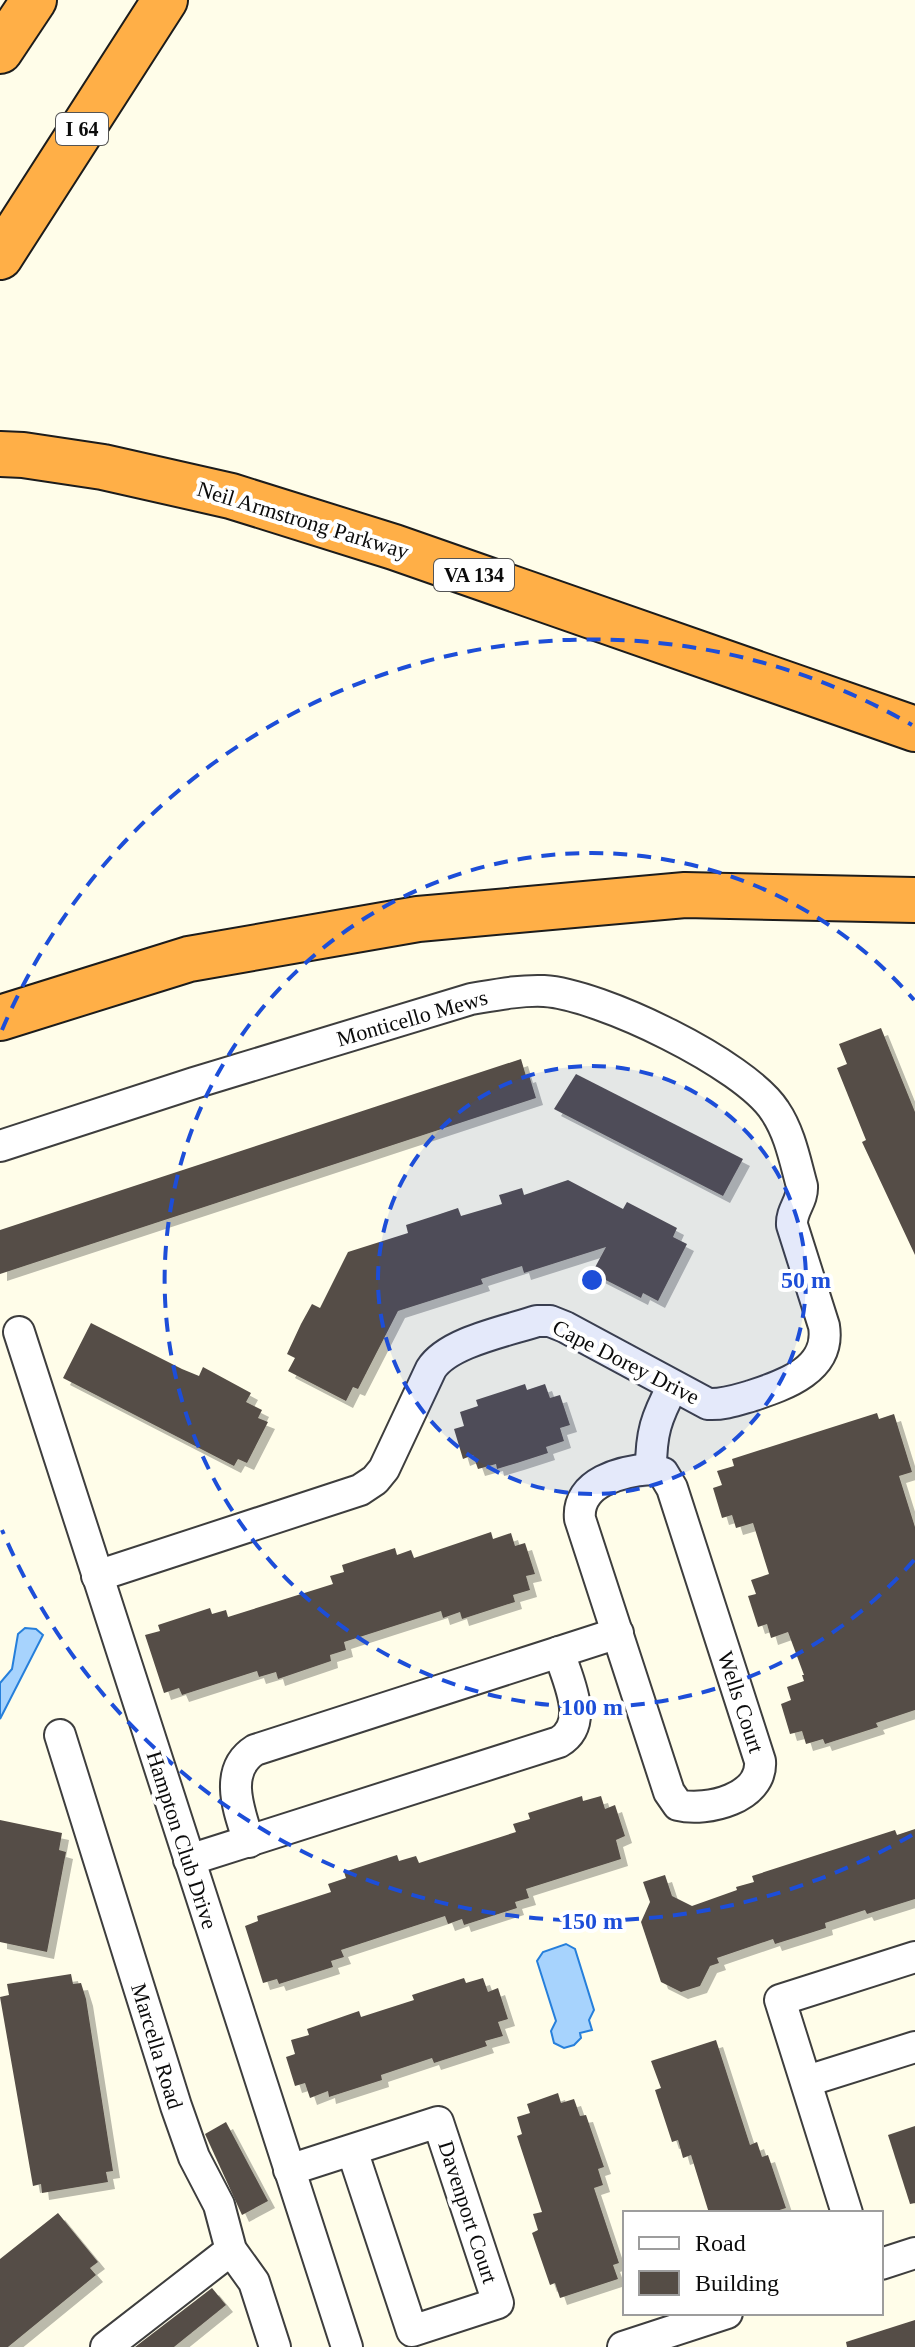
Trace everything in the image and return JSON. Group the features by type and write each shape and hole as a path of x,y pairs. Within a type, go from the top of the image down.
{"highway":[{"path":"0,51 34,0"},
{"name":"I 64","path":"0,257 165,0"},
{"name":"Neil Armstrong Parkway","path":"12,455 103,467 231,496 394,547 915,729"},
{"path":"0,1018 189,959 418,919 685,895 915,900"}],"street":[{"name":"Monticello Mews","path":"0,1146 471,999 510,992 545,991 582,998 651,1026 742,1077 761,1093 776,1112 787,1135 802,1186"},
{"name":"Cape Dorey Drive","path":"97,1576 369,1485 384,1469 431,1369 442,1356 537,1321 550,1321 565,1327 701,1402 722,1404 794,1381 817,1358 823,1346 824,1326 792,1225 791,1218 801,1199 802,1186"},
{"name":"Hampton Club Drive","path":"19,1332 347,2347"},
{"path":"651,1469 653,1429 673,1386"},
{"name":"Wells Court","path":"651,1469 663,1473 672,1488 760,1761 760,1774 752,1787 730,1798 699,1807 678,1805 672,1799 579,1510 586,1494 601,1482 626,1473 651,1469"},
{"path":"249,1842 235,1792 243,1760 255,1750 618,1633"},
{"path":"189,1860 567,1738 575,1723 576,1713 559,1652"},
{"name":"Marcella Road","path":"60,1735 176,2106 194,2157 219,2205 231,2250 254,2282 275,2347"},
{"path":"846,2211 780,2000 915,1957"},
{"path":"807,2081 915,2047"},
{"name":"Davenport Court","path":"289,2170 438,2122 498,2303 412,2331 352,2150"},
{"path":"106,2347 231,2250"},
{"path":"883,2263 915,2253"},
{"path":"623,2347 721,2315"}],"water":[{"path":"25,1628 36,1629 43,1635 0,1719 0,1683 12,1669 18,1634"},
{"path":"566,1944 575,1949 594,2010 589,2020 592,2030 580,2033 581,2038 574,2045 564,2048 554,2043 551,2031 556,2021 537,1961 543,1952"}],"building":[{"path":"881,1028 915,1112 915,1255 862,1142 866,1140 837,1068 847,1064 839,1044"},
{"path":"521,1059 536,1098 0,1274 0,1230"},
{"path":"576,1074 743,1159 723,1196 554,1109"},
{"path":"568,1180 623,1209 627,1202 677,1228 673,1237 687,1244 658,1301 643,1293 641,1298 592,1273 606,1247 524,1273 522,1266 481,1279 483,1284 398,1311 358,1389 353,1387 346,1401 288,1371 295,1358 287,1354 301,1324 312,1304 320,1308 348,1252 408,1233 406,1225 458,1208 461,1216 502,1204 499,1195 522,1188 524,1195"},
{"path":"91,1323 182,1369 199,1376 203,1367 251,1393 246,1402 262,1410 258,1418 268,1422 247,1463 238,1459 234,1466 63,1378"},
{"path":"525,1384 527,1390 545,1384 550,1398 560,1395 570,1425 560,1428 564,1441 546,1447 548,1453 497,1469 496,1464 478,1469 473,1455 463,1459 454,1429 464,1426 460,1412 478,1406 476,1400"},
{"path":"877,1413 879,1419 894,1414 912,1472 899,1476 915,1527 915,1710 876,1723 878,1727 825,1744 823,1739 806,1744 802,1731 790,1734 781,1704 791,1700 787,1687 804,1681 788,1632 771,1638 767,1624 758,1627 748,1596 756,1594 751,1580 769,1574 753,1523 736,1528 732,1515 722,1518 713,1488 722,1485 717,1471 734,1466 732,1459"},
{"path":"491,1532 493,1539 511,1533 515,1546 525,1543 535,1574 526,1576 530,1590 513,1595 515,1602 462,1619 460,1612 443,1618 441,1611 344,1642 346,1650 330,1655 331,1661 278,1679 276,1672 259,1677 257,1671 182,1695 179,1688 164,1693 145,1635 160,1631 158,1625 210,1608 212,1614 226,1610 228,1617 333,1584 330,1576 344,1572 342,1565 395,1548 397,1555 411,1550 414,1558"},
{"path":"582,1796 583,1801 601,1796 605,1809 615,1805 625,1836 616,1840 621,1859 526,1889 529,1898 515,1902 517,1908 464,1925 462,1919 448,1924 445,1916 341,1950 344,1957 331,1961 333,1967 279,1984 277,1979 263,1983 245,1926 258,1921 257,1916 331,1892 328,1884 346,1878 344,1872 397,1855 399,1861 416,1856 419,1863 516,1832 513,1824 530,1819 528,1813"},
{"path":"0,1820 62,1833 59,1850 66,1852 47,1952 0,1942"},
{"path":"915,1829 915,1899 867,1914 865,1910 825,1923 826,1928 775,1944 773,1939 717,1958 719,1963 710,1966 700,1986 681,1992 661,1982 641,1922 650,1902 643,1882 665,1875 672,1896 692,1906 754,1882 752,1876 895,1830 897,1835"},
{"path":"71,1974 73,1984 81,1983 86,1999 113,2171 106,2172 108,2182 42,2193 41,2184 33,2186 0,1997 9,1995 7,1984"},
{"path":"464,1978 466,1983 483,1978 488,1992 498,1988 508,2019 498,2022 503,2036 485,2041 487,2046 434,2063 432,2058 381,2075 382,2080 329,2097 328,2091 310,2098 305,2083 295,2086 286,2057 295,2054 291,2040 309,2035 307,2029 359,2011 361,2017 414,2000 412,1995"},
{"path":"716,2040 750,2145 757,2142 762,2157 768,2155 786,2208 776,2211 708,2211 691,2155 683,2158 678,2140 672,2142 655,2090 661,2088 651,2061"},
{"path":"558,2093 561,2103 574,2099 580,2116 586,2115 604,2167 598,2169 603,2185 594,2188 619,2263 613,2265 618,2279 560,2298 555,2283 550,2285 532,2233 538,2230 533,2214 542,2212 517,2136 522,2134 517,2117 530,2113 527,2104"},
{"path":"226,2122 268,2201 242,2215 205,2134"},
{"path":"915,2126 915,2203 910,2204 888,2135"},
{"path":"58,2213 98,2262 90,2268 96,2275 8,2347 0,2347 0,2259"},
{"path":"212,2288 226,2305 174,2347 135,2347"},
{"path":"915,2320 915,2347 847,2347 846,2342"}]}
